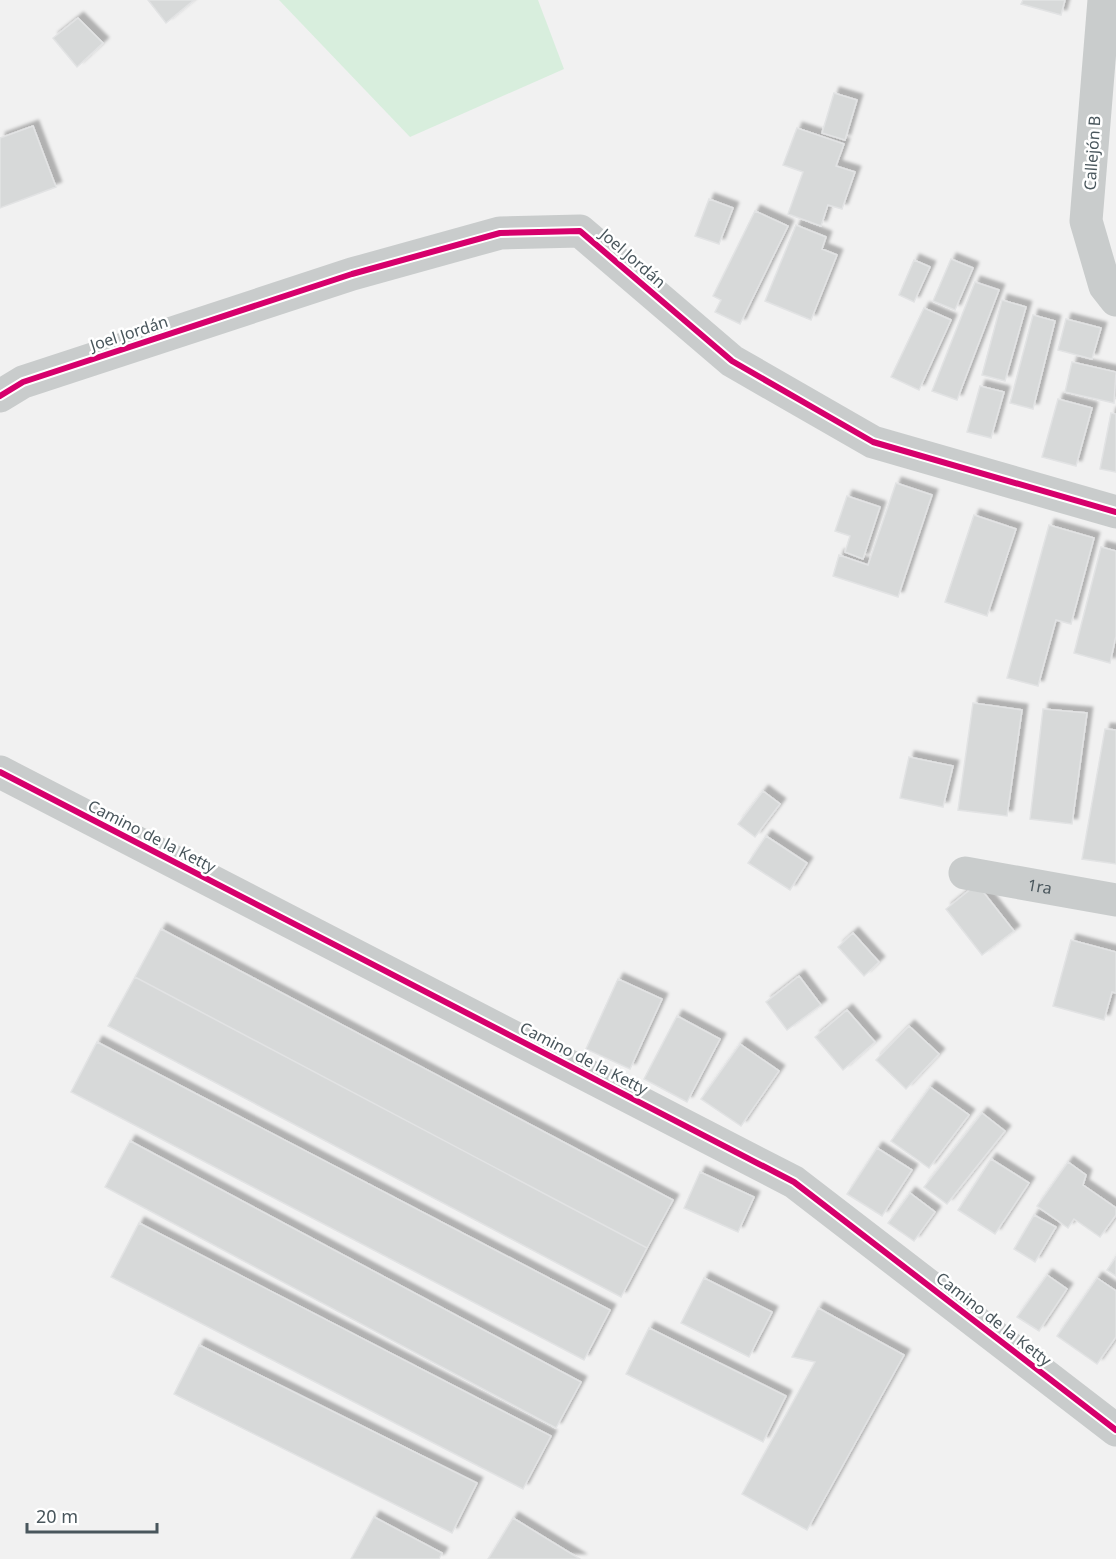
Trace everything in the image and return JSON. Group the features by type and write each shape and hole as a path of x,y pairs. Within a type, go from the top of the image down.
{"street":[{"name":"Callejón B","path":"1104,0 1086,221 1105,286 1116,300"},
{"name":"Joel Jordán","path":"0,396 23,382 352,274 500,233 580,231 732,361 873,442 1116,512"},
{"name":"Camino de la Ketty","path":"0,772 794,1182 1116,1430"},
{"name":"1ra","path":"965,873 1116,900"}],"green space":[{"path":"279,0 538,0 564,69 410,137"}],"building":[{"path":"148,0 194,0 166,23"},
{"path":"1023,0 1065,0 1061,15 1021,4"},
{"path":"78,18 103,43 77,67 53,38"},
{"path":"834,93 857,100 845,140 822,133"},
{"path":"33,126 56,187 0,208 0,138"},
{"path":"797,128 844,144 836,166 855,172 842,209 828,205 821,226 788,214 803,172 783,165"},
{"path":"709,199 733,208 719,244 695,236"},
{"path":"755,211 788,226 740,324 715,312 721,300 713,296"},
{"path":"796,225 826,237 822,249 837,255 811,320 765,301"},
{"path":"951,259 973,268 955,310 933,301"},
{"path":"914,260 930,267 914,302 899,295"},
{"path":"975,282 999,290 957,400 932,391"},
{"path":"1002,300 1026,307 1005,381 982,375"},
{"path":"924,308 951,320 919,390 891,377"},
{"path":"1033,315 1055,321 1033,409 1010,403"},
{"path":"1066,319 1101,328 1092,359 1058,350"},
{"path":"1072,362 1116,372 1114,403 1065,392"},
{"path":"980,386 1004,392 991,438 967,432"},
{"path":"1058,399 1092,408 1076,466 1042,457"},
{"path":"1111,413 1116,414 1116,472 1100,469"},
{"path":"896,483 932,495 898,597 833,576 839,555 868,565"},
{"path":"847,496 880,507 863,559 845,552 850,536 835,531"},
{"path":"974,515 1016,529 987,616 945,602"},
{"path":"1049,525 1094,538 1071,624 1056,620 1038,686 1007,678"},
{"path":"1101,547 1116,551 1116,636 1110,663 1074,653"},
{"path":"973,703 1022,710 1007,816 958,810"},
{"path":"1043,709 1087,713 1072,824 1030,819"},
{"path":"1105,729 1116,730 1116,864 1082,859"},
{"path":"909,757 953,766 943,807 900,798"},
{"path":"763,791 780,804 755,837 738,824"},
{"path":"766,836 807,863 790,890 748,863"},
{"path":"977,884 1014,931 982,955 946,909"},
{"path":"161,929 673,1200 647,1248 135,977"},
{"path":"853,933 879,962 864,976 838,947"},
{"path":"1071,940 1116,952 1116,993 1112,992 1104,1020 1053,1006"},
{"path":"799,976 821,1005 787,1030 766,1002"},
{"path":"135,977 647,1248 621,1297 108,1026"},
{"path":"618,979 662,999 630,1069 586,1049"},
{"path":"847,1010 875,1042 843,1070 815,1037"},
{"path":"677,1016 720,1039 687,1102 644,1079"},
{"path":"909,1026 939,1054 906,1089 876,1060"},
{"path":"97,1042 610,1310 584,1360 71,1092"},
{"path":"740,1044 779,1071 741,1126 701,1099"},
{"path":"930,1087 969,1115 929,1168 891,1141"},
{"path":"982,1113 1005,1131 947,1204 924,1187"},
{"path":"130,1141 581,1382 556,1428 105,1187"},
{"path":"877,1148 912,1170 882,1216 847,1194"},
{"path":"991,1159 1029,1183 995,1234 958,1210"},
{"path":"1068,1162 1086,1175 1083,1185 1116,1208 1116,1215 1100,1237 1074,1219 1068,1228 1037,1206"},
{"path":"700,1172 754,1197 738,1232 684,1208"},
{"path":"910,1193 935,1212 914,1241 888,1223"},
{"path":"1034,1215 1056,1227 1035,1262 1014,1249"},
{"path":"139,1223 551,1436 523,1489 111,1277"},
{"path":"1116,1257 1116,1276 1107,1270"},
{"path":"1047,1275 1067,1289 1039,1331 1017,1317"},
{"path":"704,1278 772,1312 749,1357 681,1323"},
{"path":"1097,1278 1116,1291 1116,1337 1097,1364 1057,1336"},
{"path":"818,1308 904,1355 807,1530 742,1494 815,1362 792,1357"},
{"path":"649,1328 786,1396 763,1442 626,1374"},
{"path":"199,1345 477,1483 452,1533 174,1394"},
{"path":"374,1517 442,1553 439,1559 351,1559"},
{"path":"513,1518 580,1559 488,1559"}],"cycle path":[{"path":"0,396 23,382 352,274 500,233 580,231 732,361 873,442 1116,512"},
{"path":"0,772 794,1182 1116,1430"}]}
